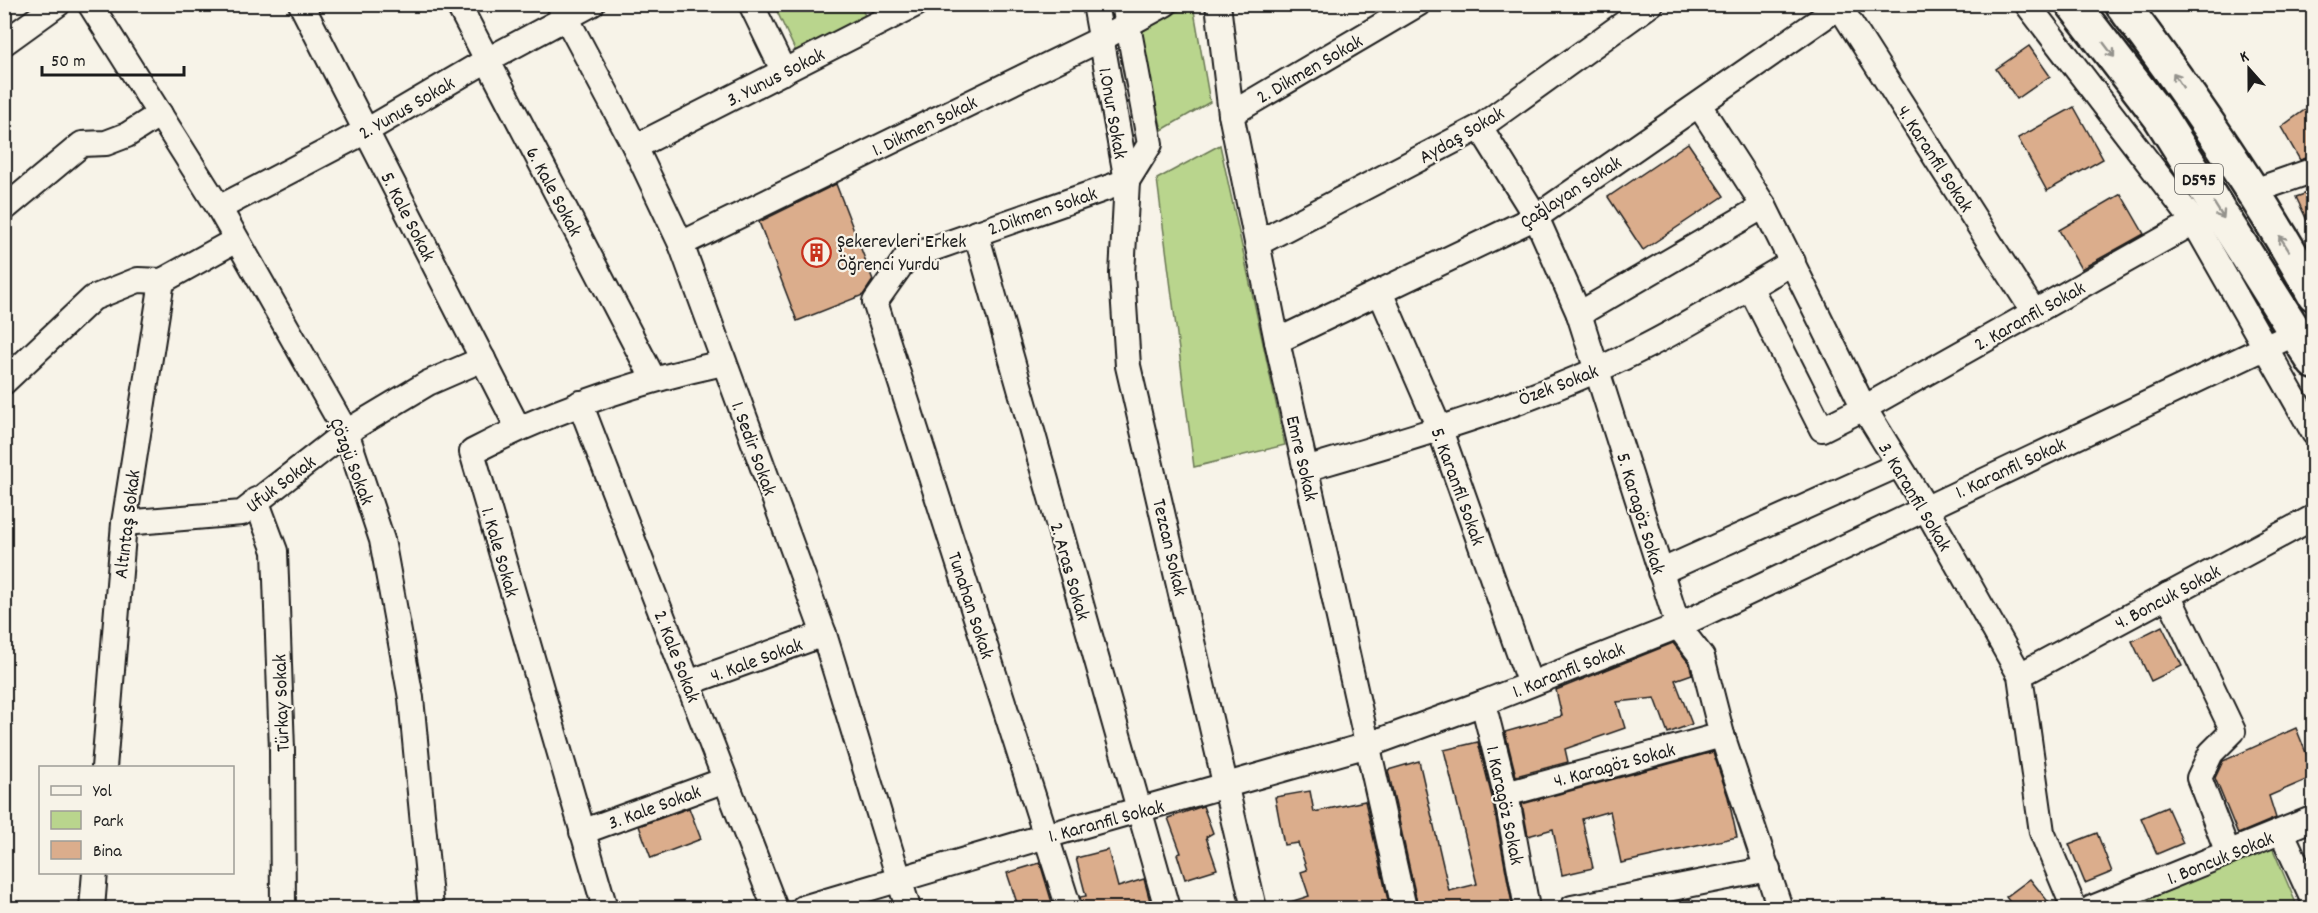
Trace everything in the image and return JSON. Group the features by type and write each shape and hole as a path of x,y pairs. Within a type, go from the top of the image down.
{"highway":[{"name":"D595","path":"2073,4 2160,117 2313,362"},
{"name":"D595","path":"2121,4 2173,72 2289,250 2313,294"}],"street":[{"path":"4,43 58,4"},
{"name":"Çözgü Sokak","path":"90,4 219,208 346,432 382,540 411,698 431,909"},
{"name":"5. Kale Sokak","path":"301,4 518,428"},
{"name":"6. Kale Sokak","path":"458,4 653,378"},
{"name":"2. Yunus Sokak","path":"219,208 366,131 563,11 592,4"},
{"path":"751,4 784,72"},
{"name":"3. Yunus Sokak","path":"635,147 916,4"},
{"name":"1.Onur Sokak","path":"1095,4 1127,181"},
{"name":"1. Dikmen Sokak","path":"681,244 1101,39 1126,15 1165,4"},
{"name":"Emre Sokak","path":"1218,4 1231,114 1276,340 1404,909"},
{"name":"2. Dikmen Sokak","path":"1231,114 1418,4"},
{"name":"Aydaş Sokak","path":"1258,243 1480,127 1651,4"},
{"path":"2027,4 2194,222 2313,433"},
{"name":"Çağlayan Sokak","path":"1276,340 1536,217 1840,5"},
{"name":"4. Karanfil Sokak","path":"1840,5 2034,312"},
{"name":"1. Sedir Sokak","path":"563,11 635,147 681,244 824,634 908,909"},
{"name":"1.Onur Sokak","path":"1126,15 1150,144 1127,181"},
{"name":"3. Karanfil Sokak","path":"1699,105 1764,206 1864,408 1925,507 2020,675 2042,832 2074,909"},
{"path":"4,209 82,144 106,143 127,135 160,114"},
{"name":"5. Karagöz Sokak","path":"1480,127 1536,217 1579,314 1678,626 1702,657 1722,735 1780,909"},
{"path":"2251,192 2313,170"},
{"name":"2.Dikmen Sokak","path":"875,302 906,258 1127,181"},
{"name":"Tezcan Sokak","path":"1127,181 1122,274 1128,366 1254,909"},
{"path":"1579,314 1764,206"},
{"name":"2. Karanfil Sokak","path":"1750,287 1822,429 1864,408 2194,222"},
{"name":"2. Aras Sokak","path":"976,233 1167,909"},
{"path":"4,382 93,298 138,280 162,281 236,240"},
{"name":"Özek Sokak","path":"1305,469 1440,430 1598,369 1641,349 1793,262"},
{"name":"Altıntaş Sokak","path":"104,766 124,523 162,281"},
{"name":"5. Karanfil Sokak","path":"1380,292 1440,430 1530,684"},
{"name":"Tunahan Sokak","path":"875,302 1069,909"},
{"name":"1. Karanfil Sokak","path":"803,909 1046,836 1368,745 1483,703 1678,626 2296,333"},
{"name":"Ufuk Sokak","path":"124,523 242,513 346,432 428,383 483,359"},
{"name":"1. Kale Sokak","path":"605,909 472,452 518,428 653,378 723,363"},
{"name":"2. Kale Sokak","path":"580,404 775,909"},
{"path":"1660,572 1898,465"},
{"name":"Türkay Sokak","path":"256,501 275,551 282,750 283,909"},
{"name":"4. Boncuk Sokak","path":"2020,675 2313,517"},
{"path":"2168,595 2233,731 2211,753 2199,778 2228,853"},
{"name":"4. Kale Sokak","path":"688,683 824,634"},
{"name":"1. Karagöz Sokak","path":"1483,703 1506,794 1527,909"},
{"name":"4. Karagöz Sokak","path":"1506,794 1722,735"},
{"name":"3. Kale Sokak","path":"582,832 725,780"},
{"name":"1. Boncuk Sokak","path":"2092,909 2313,819"},
{"path":"2282,832 2313,902"},
{"path":"1572,909 1768,869"},
{"path":"92,909 95,874"}],"green space":[{"path":"774,5 860,5 867,20 796,52"},
{"path":"1189,5 1193,5 1210,102 1162,130 1139,33"},
{"path":"1220,145 1285,445 1194,467 1157,179"},
{"path":"2272,847 2298,908 2128,908"}],"building":[{"path":"2029,46 2050,76 2017,99 1996,69"},
{"path":"2313,104 2313,156 2300,160 2281,127"},
{"path":"2074,107 2103,159 2047,191 2018,138"},
{"path":"1688,143 1724,196 1643,250 1608,197"},
{"name":"Şekerevleri Erkek Öğrenci Yurdu","path":"836,184 873,280 863,295 797,321 759,222"},
{"path":"2313,191 2313,233 2296,197"},
{"path":"2121,194 2144,234 2081,269 2059,230"},
{"path":"2162,626 2182,666 2151,681 2132,641"},
{"path":"1673,643 1689,663 1692,674 1675,680 1692,724 1668,733 1655,698 1617,702 1625,728 1565,749 1568,762 1516,776 1505,732 1562,716 1556,690"},
{"path":"2296,728 2313,770 2313,777 2269,796 2276,818 2238,834 2215,778 2223,761"},
{"path":"1478,742 1492,797 1513,909 1422,909 1420,901 1417,902 1388,770 1419,761 1449,891 1477,884 1444,750"},
{"path":"1713,752 1728,797 1737,837 1621,863 1610,811 1582,819 1593,868 1562,875 1553,829 1528,836 1522,804"},
{"path":"1310,791 1314,812 1365,801 1390,909 1282,909 1281,905 1309,896 1301,872 1307,870 1298,843 1284,845 1275,797"},
{"path":"1203,806 1213,833 1206,837 1217,869 1185,879 1177,854 1181,853 1168,818"},
{"path":"2167,807 2183,843 2157,854 2141,818"},
{"path":"689,808 701,839 651,858 639,826"},
{"path":"2097,833 2112,872 2085,883 2069,844"},
{"path":"1108,850 1118,887 1144,879 1151,905 1140,909 1083,909 1080,897 1086,896 1076,858"},
{"path":"1040,863 1053,906 1029,909 1027,903 1018,906 1007,873"},
{"path":"2030,879 2054,909 2015,909 2006,897"},
{"path":"1690,899 1693,909 1642,909"}],"place":[{"name":"Şekerevleri Erkek Öğrenci Yurdu","path":"816,252"}]}
